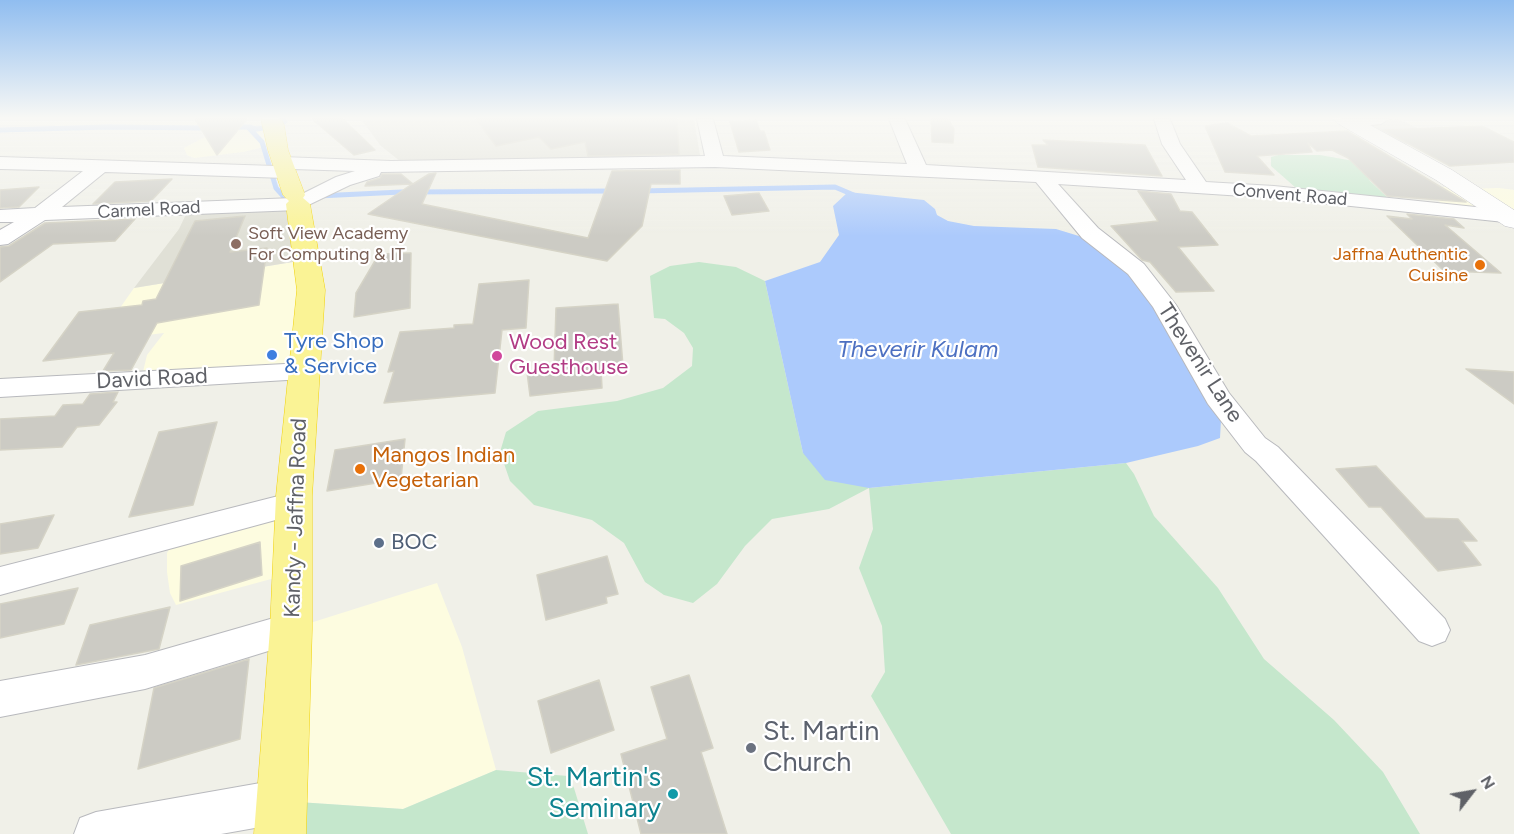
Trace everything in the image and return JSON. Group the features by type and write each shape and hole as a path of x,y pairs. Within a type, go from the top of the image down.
{"highway":[{"name":"Kandy - Jaffna Road","path":"281,818 291,629 294,504 311,290 283,158"}],"street":[{"path":"915,158 920,170"},
{"path":"1180,158 1200,187"},
{"path":"1413,158 1512,217"},
{"name":"Convent Road","path":"391,167 715,161 920,170 1200,187 1512,217"},
{"path":"0,163 100,167 290,183 343,181 391,167"},
{"path":"0,239 41,213 100,167"},
{"path":"290,183 391,167"},
{"name":"Thevenir Lane","path":"1041,177 1090,233 1136,269 1164,305 1218,398 1255,445 1267,454 1432,630"},
{"name":"Carmel Road","path":"0,216 290,183"},
{"name":"David Road","path":"0,388 304,371"},
{"path":"0,582 294,504"},
{"path":"0,699 145,672 291,629"},
{"path":"96,834 281,818"}],"shaded area":[{"path":"396,158 689,158 689,158 401,162"},
{"path":"1271,158 1337,158 1354,161 1388,198 1304,195 1271,166"},
{"path":"1445,187 1514,190 1514,214 1448,209 1434,197 1432,189"},
{"name":"Soft View Academy For Computing & IT","path":"298,204 305,260 134,288 179,229 189,208"},
{"path":"305,260 304,371 141,380 147,355 164,333 115,339 115,315 134,288"},
{"path":"699,262 736,267 765,281 803,453 869,488 829,509 772,519 745,546 717,584 693,603 664,595 645,582 624,543 592,520 534,505 510,481 500,452 506,432 538,411 617,401 663,388 692,366 693,348 684,333 665,319 654,318 650,276 670,266"},
{"path":"1126,463 1134,474 1154,516 1218,588 1264,659 1334,720 1383,772 1420,834 951,834 871,696 885,672 882,626 859,568 873,529 869,488"},
{"path":"294,504 293,573 176,605 170,593 167,553 177,534"},
{"path":"437,583 462,647 496,770 403,809 283,801 291,629"},
{"path":"496,770 568,776 588,834 280,834 283,801 403,809"}],"water":[{"name":"Theverir Kulam","path":"848,192 924,200 935,209 937,215 948,221 974,226 1056,229 1092,240 1142,283 1221,420 1220,438 1198,446 1126,463 869,488 825,480 803,453 765,281 820,262 839,235 833,206"}],"building":[{"path":"1036,158 1152,158 1162,176 1038,167"},
{"path":"1219,158 1259,158 1274,175 1225,172"},
{"path":"1348,158 1392,158 1466,202 1387,196"},
{"path":"1435,158 1514,158 1514,162 1450,166"},
{"path":"680,170 680,184 651,184 642,226 607,261 368,214 412,184 365,186 367,182 380,178 382,174 401,174 413,184 429,174 436,173 422,204 588,238 612,171"},
{"path":"172,179 151,201 93,204 115,182"},
{"path":"39,187 19,207 0,208 0,190"},
{"path":"1138,191 1171,194 1180,211 1192,212 1218,245 1178,247 1214,291 1176,292 1150,262 1142,260 1111,226 1158,221"},
{"path":"759,193 769,211 732,215 724,196"},
{"path":"1407,214 1454,219 1464,228 1445,225 1501,273 1444,271 1387,216 1412,219"},
{"path":"245,216 230,252 267,248 259,305 157,323 131,370 103,371 114,353 43,361 79,312 142,305 143,301 156,299 195,221"},
{"path":"135,219 115,241 53,244 0,282 0,247 9,246 45,223"},
{"path":"411,253 410,308 354,317 356,293 379,254"},
{"path":"529,280 526,328 502,330 495,393 384,403 394,371 388,372 400,332 454,328 454,325 473,324 479,284"},
{"path":"618,304 623,366 601,369 602,388 530,396 527,372 554,369 556,308"},
{"path":"1466,369 1514,372 1514,404"},
{"path":"118,392 113,402 117,402 99,425 77,427 62,447 0,450 0,419 55,416 63,405 83,404 90,394"},
{"path":"217,422 193,505 129,517 159,432"},
{"path":"405,439 401,479 327,491 335,450"},
{"path":"1376,466 1425,518 1458,519 1477,541 1462,541 1481,565 1438,571 1381,507 1369,507 1336,469"},
{"path":"54,515 38,548 0,554 0,524"},
{"path":"260,542 262,575 180,601 181,566"},
{"path":"607,556 618,594 606,597 607,603 546,620 537,575"},
{"path":"78,588 64,624 0,638 0,604"},
{"path":"170,607 159,649 76,665 90,625"},
{"path":"249,659 240,739 138,769 154,688"},
{"name":"St. Martin's Seminary","path":"689,675 713,748 701,752 727,834 641,834 621,754 667,739 651,687"},
{"path":"599,680 614,730 551,753 538,701"}],"waterway":[{"path":"267,158 276,188 285,198 294,197"},
{"path":"639,191 835,187 856,196"},
{"path":"318,196 401,192 615,191"}],"place":[{"name":"Soft View Academy For Computing & IT","path":"236,244"},
{"name":"Jaffna Authentic Cuisine","path":"1480,265"},
{"name":"Tyre Shop & Service","path":"272,355"},
{"name":"Wood Rest Guesthouse","path":"497,356"},
{"name":"Mangos Indian Vegetarian","path":"360,469"},
{"name":"BOC","path":"379,543"},
{"name":"St. Martin Church","path":"751,748"},
{"name":"St. Martin's Seminary","path":"673,794"}]}
